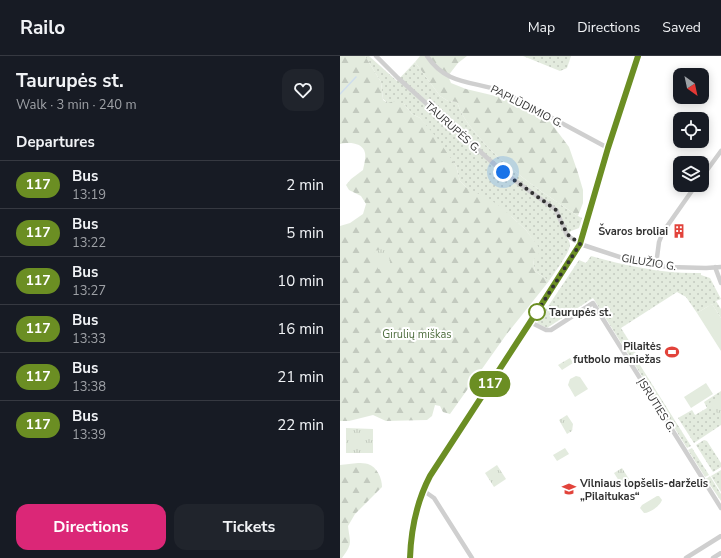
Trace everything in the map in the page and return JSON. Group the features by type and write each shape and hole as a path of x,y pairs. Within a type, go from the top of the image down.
{"street":[{"name":"TAURUPĖS G.","path":"376,56 398,78 503,172 556,210 567,234 580,244"},
{"name":"PAPLŪDIMIO G.","path":"426,56 439,71 448,76 457,80 502,91 608,148"},
{"path":"410,558 411,535 415,518 430,476 580,244 608,148 638,56"},
{"path":"709,167 721,151"},
{"path":"656,265 659,242 663,232 691,192"},
{"name":"GILUŽIO G.","path":"580,244 624,260 656,265 721,267"},
{"path":"715,267 721,283"},
{"name":"ĮSRUTIES G.","path":"530,322 546,330 551,330 593,303 721,508"},
{"path":"424,491 434,498 472,558"},
{"path":"686,558 721,536"},
{"path":"713,558 721,553"}],"green space":[{"name":"Girulių miškas","path":"340,56 365,56 381,82 383,100 388,103 394,101 404,104 412,114 420,118 437,138 456,166 460,181 466,187 497,204 526,230 538,246 539,255 533,260 535,271 549,281 506,335 450,414 443,412 440,406 435,405 432,416 427,420 386,421 373,415 349,421 340,421 340,226 350,223 363,214 366,204 361,196 349,190 346,185 363,170 365,155 364,149 358,145 351,143 340,144"},
{"path":"365,56 369,56 397,81 415,62 440,96 448,101 457,102 470,126 483,142 499,157 531,184 582,218 579,228 571,231 566,236 570,243 569,249 549,281 535,271 533,260 538,247 526,230 512,217 466,187 460,181 456,166 420,118 412,114 404,104 388,103 383,99 381,82"},
{"path":"420,56 467,56 458,63 448,76 451,83 466,89 504,98 548,119 569,147 578,173 583,190 583,203 578,216 542,192 488,147 466,120 457,102 448,101 440,96 415,62"},
{"path":"523,56 571,56 567,68 560,71"},
{"path":"387,248 391,266 378,269 374,251"},
{"path":"591,256 646,269 701,273 701,275 710,278 721,299 716,301 721,309 721,318 712,304 697,313 686,297 677,292 621,328 636,352 633,354 691,446 687,448 593,298 547,328 537,323 579,260 586,263"},
{"path":"712,304 721,318 721,351 697,313"},
{"path":"570,358 573,363 562,370 558,365"},
{"path":"576,376 580,377 588,389 575,397 568,385 570,379"},
{"path":"706,383 713,394 691,408 684,397"},
{"path":"721,391 721,425 694,443 678,418 692,410 695,415 707,408 704,402"},
{"path":"719,396 721,399 720,418 710,402"},
{"path":"567,415 573,424 572,431 567,434 559,420"},
{"path":"346,428 373,429 373,453 346,453"},
{"path":"704,440 707,441 721,463 721,467 713,472 696,445"},
{"path":"565,448 569,454 557,461 553,455"},
{"path":"692,448 709,475 705,477 688,450"},
{"path":"358,463 371,465 376,470 380,477 382,487 355,514 348,526 350,543 348,549 342,558 340,558 340,465"},
{"path":"497,465 506,479 494,487 485,473"},
{"path":"622,468 629,479 621,484 614,473"},
{"path":"721,470 721,492 711,476"},
{"path":"710,476 721,494 721,501 706,479"},
{"path":"659,496 662,500 659,505 644,513 640,508 642,505"}],"waterway":[{"path":"340,94 356,77"}],"bus line":[{"name":"117","path":"410,558 411,535 415,518 420,500 430,476 580,244 608,148 638,56"}],"place":[{"name":"Švaros broliai","path":"679,231"},
{"name":"Taurupės st.","path":"537,312"},
{"name":"Pilaitės futbolo maniežas","path":"672,352"},
{"name":"Vilniaus lopšelis-darželis „Pilaitukas“","path":"569,489"}],"route":[{"path":"503,172 556,210 567,234 570,238 580,244 537,312"}]}
